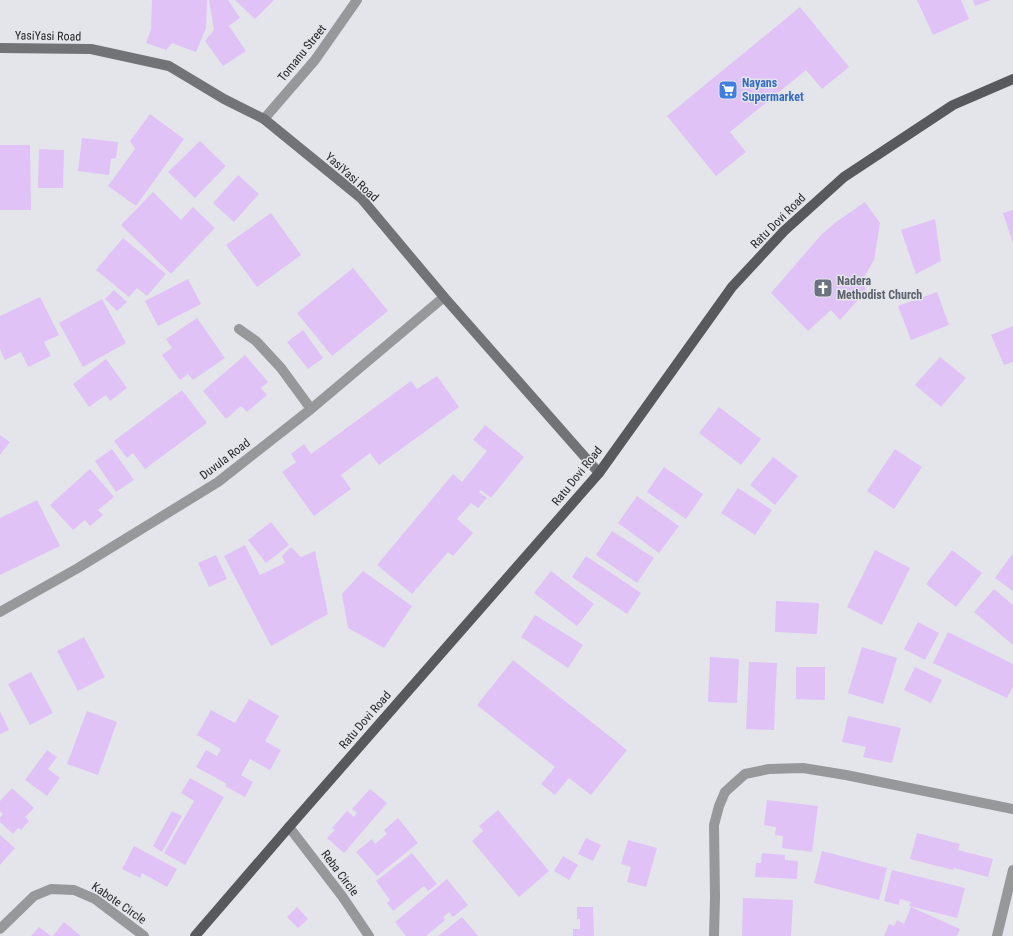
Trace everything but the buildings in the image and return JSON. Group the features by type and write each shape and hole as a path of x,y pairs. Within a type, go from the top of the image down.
{"main road":[{"name":"YasiYasi Road","path":"0,48 91,49 169,66 224,99 264,119 360,198 444,297 599,473"},
{"name":"Ratu Dovi Road","path":"195,936 599,473 732,287 784,231 844,176 953,106 1013,79"}],"street":[{"name":"Tomanu Street","path":"264,119 315,60 357,0"},
{"name":"Duvula Road","path":"0,612 78,568 218,482 311,409 444,297"},
{"path":"239,329 256,341 281,368 311,409"},
{"path":"714,936 714,825 719,806 725,792 745,774 769,769 803,768 846,775 1013,809"},
{"name":"Reba Circle","path":"289,827 342,896 369,936"},
{"path":"997,936 1013,870"},
{"name":"Kabote Circle","path":"0,929 34,896 51,888 74,890 95,899 144,936"}],"place":[{"name":"Nayans Supermarket","path":"728,90"},
{"name":"Nadera Methodist Church","path":"823,288"}]}
